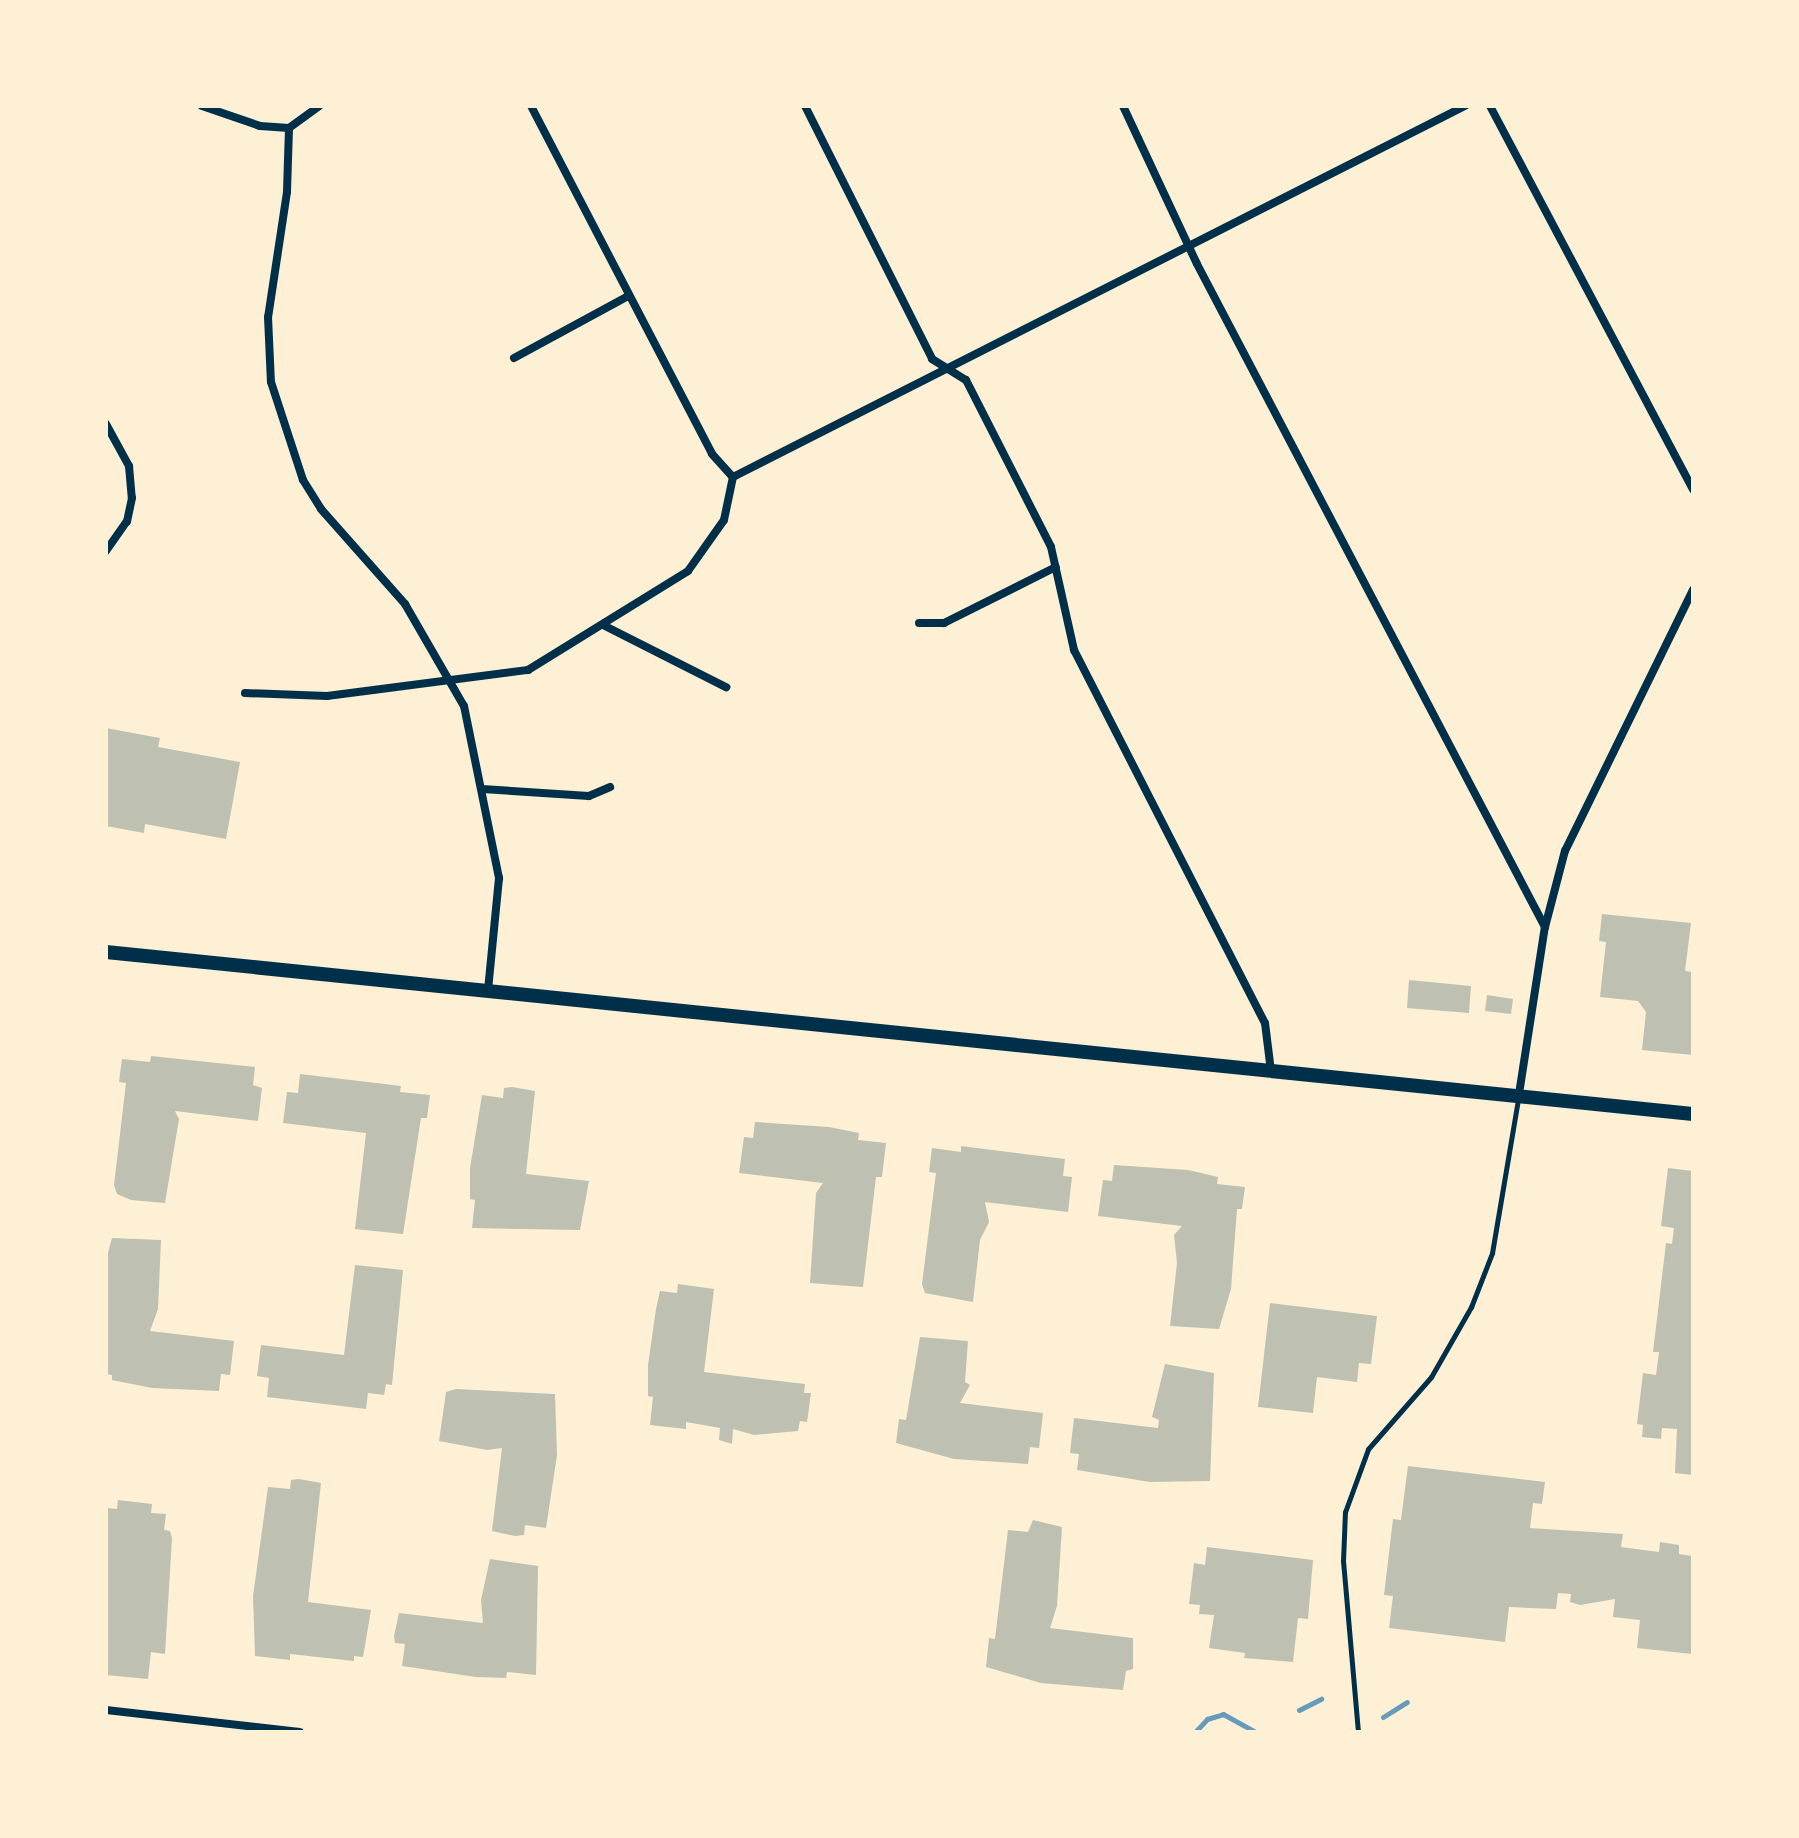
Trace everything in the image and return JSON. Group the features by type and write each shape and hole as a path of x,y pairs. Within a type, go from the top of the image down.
{"main road":[{"path":"106,952 1693,1114"}],"street":[{"path":"202,106 260,126 289,128 319,106"},
{"path":"531,106 712,454 733,477"},
{"path":"805,106 932,359 966,380 1051,547 1074,650 1265,1023 1271,1072"},
{"path":"1123,106 1190,247 1545,927"},
{"path":"733,477 1465,106"},
{"path":"1490,106 1693,490"},
{"path":"289,128 287,192 268,317 271,382 280,424 321,509 405,604 453,681 474,741 499,878 488,991"},
{"path":"514,358 628,296"},
{"path":"106,424 129,466 132,498 127,521 106,551"},
{"path":"245,693 327,696 528,670 605,626 688,571 724,520 733,477"},
{"path":"919,623 944,623 1056,567"},
{"path":"1519,1094 1545,927 1565,851 1693,590"},
{"path":"605,626 726,687"},
{"path":"482,789 589,796 610,787"},
{"path":"106,1710 300,1732"}],"lane":[{"path":"1358,1732 1343,1561 1345,1512 1368,1449 1431,1377 1471,1307 1492,1253 1519,1094"}],"building":[{"path":"106,728 160,738 158,747 240,762 226,839 145,824 144,833 106,826"},
{"path":"1602,914 1691,923 1685,971 1693,972 1693,1055 1642,1050 1646,1012 1638,1001 1600,997 1606,942 1599,941"},
{"path":"1409,980 1471,986 1469,1013 1407,1008"},
{"path":"1487,995 1513,999 1511,1014 1485,1011"},
{"path":"151,1056 255,1067 253,1085 262,1088 258,1121 175,1111 179,1119 165,1203 131,1200 117,1194 114,1185 126,1083 119,1082 122,1059 150,1062"},
{"path":"300,1074 401,1086 400,1092 430,1095 427,1118 421,1118 403,1234 355,1229 366,1133 283,1123 287,1092 298,1093"},
{"path":"504,1088 535,1091 526,1174 589,1181 580,1230 472,1228 475,1200 470,1199 470,1168 482,1095 503,1098"},
{"path":"755,1122 829,1127 859,1133 858,1140 886,1143 882,1177 876,1177 863,1287 810,1283 816,1193 823,1183 739,1173 744,1137 753,1138"},
{"path":"961,1146 1065,1159 1063,1176 1072,1177 1068,1212 985,1202 989,1222 980,1240 973,1302 925,1293 922,1284 936,1173 929,1172 932,1148 961,1152"},
{"path":"1114,1165 1188,1170 1218,1177 1217,1184 1245,1187 1242,1209 1237,1209 1231,1289 1219,1329 1170,1326 1177,1263 1174,1235 1182,1226 1098,1216 1103,1180 1112,1181"},
{"path":"1668,1168 1693,1171 1693,1475 1675,1473 1677,1429 1662,1428 1661,1439 1642,1437 1643,1425 1637,1424 1643,1373 1656,1375 1659,1352 1653,1352 1666,1243 1672,1244 1674,1228 1661,1226"},
{"path":"112,1238 161,1240 158,1309 150,1331 234,1341 230,1375 221,1374 219,1391 152,1388 112,1380 112,1375 106,1374 106,1260"},
{"path":"355,1265 403,1270 392,1385 386,1384 384,1395 368,1393 366,1409 267,1397 269,1378 257,1376 261,1345 344,1355"},
{"path":"678,1284 714,1289 704,1372 805,1384 804,1393 811,1393 807,1422 800,1421 798,1431 754,1435 733,1429 732,1444 719,1440 720,1428 686,1422 686,1429 650,1425 653,1397 648,1396 648,1365 656,1309 660,1291 677,1293"},
{"path":"1270,1303 1377,1316 1371,1364 1359,1363 1357,1382 1317,1377 1313,1413 1258,1407"},
{"path":"920,1337 968,1341 965,1382 970,1385 960,1403 1043,1413 1039,1448 1030,1447 1028,1464 954,1459 896,1443 899,1419 906,1420"},
{"path":"1165,1364 1214,1373 1210,1481 1150,1482 1077,1470 1079,1454 1070,1453 1074,1418 1158,1428 1159,1420 1152,1417"},
{"path":"456,1389 555,1394 557,1455 546,1528 525,1525 524,1535 515,1536 492,1531 502,1448 487,1450 439,1441 446,1392"},
{"path":"1408,1466 1545,1482 1542,1504 1533,1503 1530,1528 1623,1534 1621,1547 1659,1552 1660,1542 1679,1545 1679,1554 1693,1556 1692,1654 1637,1648 1640,1620 1613,1617 1615,1599 1580,1605 1570,1602 1571,1594 1558,1593 1556,1609 1509,1607 1505,1642 1389,1628 1393,1596 1384,1595 1393,1519 1401,1520"},
{"path":"291,1480 321,1483 308,1602 371,1610 363,1657 354,1656 354,1661 290,1654 290,1660 255,1656 253,1596 268,1487 290,1489"},
{"path":"118,1500 152,1504 151,1513 166,1514 164,1530 170,1531 172,1538 165,1654 151,1652 148,1679 106,1675 106,1508 117,1509"},
{"path":"1033,1520 1062,1527 1057,1606 1050,1628 1133,1638 1133,1669 1126,1671 1123,1690 1041,1683 986,1667 989,1638 995,1639 1008,1530 1028,1532"},
{"path":"1207,1547 1313,1560 1308,1619 1298,1618 1293,1662 1244,1658 1245,1653 1209,1648 1214,1615 1199,1614 1200,1605 1189,1604 1194,1563 1205,1565"},
{"path":"490,1559 538,1566 536,1675 507,1672 506,1678 476,1677 402,1666 405,1644 395,1643 394,1636 399,1613 483,1623 481,1600"}],"waterway":[{"path":"1299,1710 1321,1699"},
{"path":"1383,1717 1407,1702"},
{"path":"1195,1732 1207,1719 1223,1714 1255,1732"}]}
